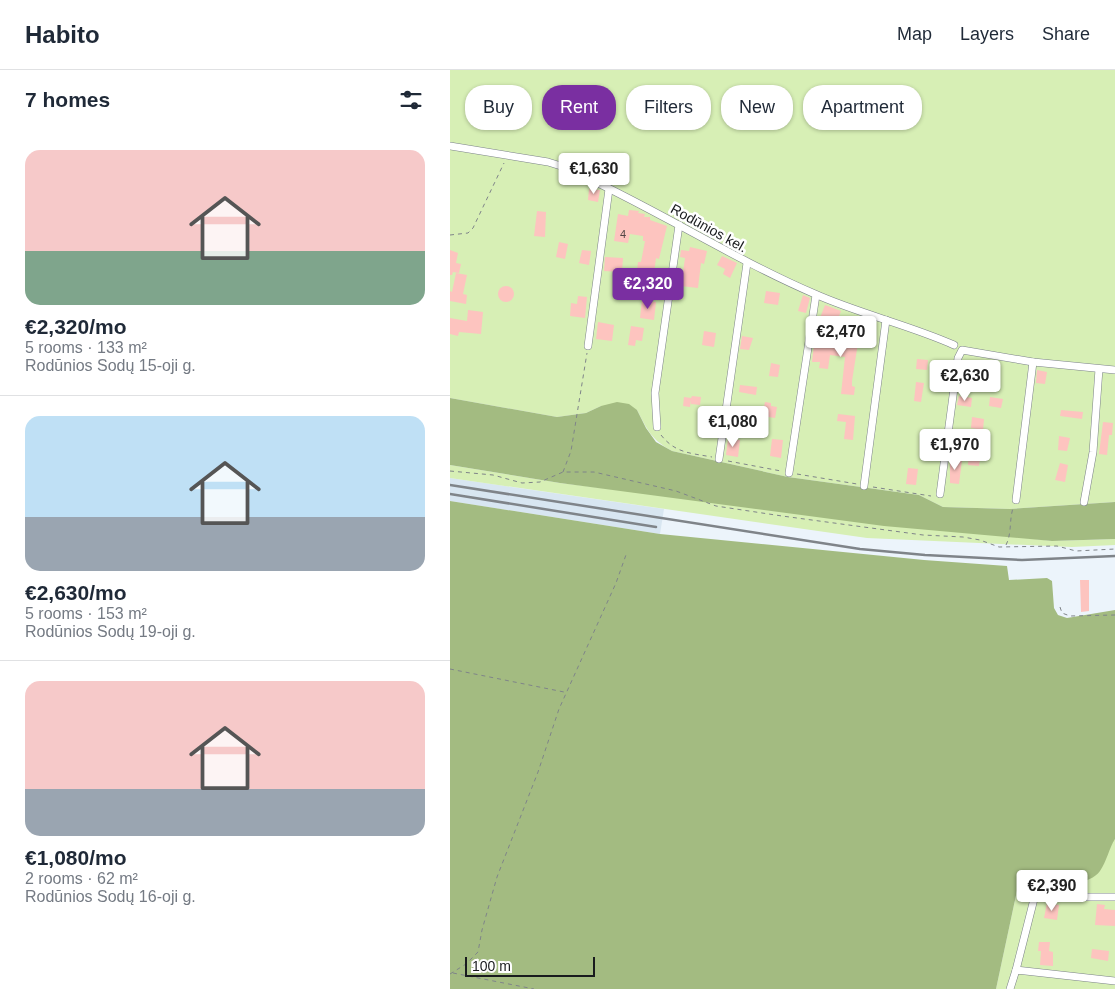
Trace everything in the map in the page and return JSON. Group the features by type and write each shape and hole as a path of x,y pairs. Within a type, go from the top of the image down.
{"street":[{"name":"Rodūnios kel.","path":"450,146 556,164 610,189 747,263 816,295 954,345"},
{"path":"588,346 610,189"},
{"path":"657,427 655,393 679,225"},
{"path":"719,459 747,263"},
{"path":"788,473 816,295"},
{"path":"864,486 886,320"},
{"path":"940,494 958,358 962,350 1033,362 1115,370"},
{"path":"1016,500 1033,362"},
{"path":"1084,502 1093,452 1100,369"},
{"path":"1010,989 1034,899 1039,897 1115,897"},
{"path":"1016,970 1115,981"}],"path":[{"path":"450,235 461,236 473,228 503,166 506,155"},
{"path":"563,472 571,451 588,346"},
{"path":"450,471 492,475 522,483 540,482 563,472 594,472 676,491 716,506 923,535 962,537 980,540 1000,547 1057,546 1076,551 1115,550"},
{"path":"1006,546 1009,539 1010,518 1016,500"},
{"path":"451,973 466,964 478,952 482,930 497,877 538,772 550,734 566,693 616,584 627,552"},
{"path":"1060,607 1062,613 1070,616 1115,615"},
{"path":"450,669 566,693"},
{"path":"451,973 534,989"}],"shaded area":[{"path":"450,478 664,509 660,534 450,501"}],"green space":[{"path":"450,70 1115,70 1115,502 1010,509 943,507 919,495 788,477 672,451 651,434 637,410 601,406 586,413 557,417 450,398"},
{"path":"450,398 557,417 586,413 601,406 617,402 629,404 637,410 656,442 672,451 788,477 919,495 943,507 1010,509 1115,502 1115,539 1052,541 884,526 560,483 450,465"},
{"path":"450,465 560,483 1052,541 1115,539 1115,545 1072,547 867,538 450,478"},
{"path":"450,501 660,534 924,560 1007,566 1009,580 1047,578 1052,581 1054,608 1058,615 1067,618 1115,610 1115,839 1100,871 1093,877 1074,884 1018,886 996,989 450,989"},
{"path":"1115,839 1115,989 996,989 1018,886 1072,884"}],"building":[{"path":"589,189 600,190 598,202 588,200"},
{"path":"629,210 639,211 638,213 645,214 644,217 650,217 650,220 667,226 659,259 656,258 653,280 636,278 638,262 641,262 645,241 643,241 643,236 630,234 628,243 614,241 618,214 628,216"},
{"path":"537,211 546,212 545,237 534,236"},
{"path":"559,242 568,244 565,259 556,257"},
{"path":"690,247 707,251 704,264 701,263 698,288 681,286 685,258 680,257 681,250 689,251"},
{"path":"450,250 458,253 456,263 461,264 459,273 453,272 452,275 450,275"},
{"path":"582,250 591,251 589,265 579,263"},
{"path":"722,256 737,263 730,278 723,274 725,269 717,265"},
{"path":"605,257 623,258 622,272 604,271"},
{"path":"456,273 467,275 463,294 467,295 466,304 450,301 450,291 452,292"},
{"path":"503,286 509,286 514,291 512,300 503,302 498,297 498,291"},
{"path":"766,291 780,293 778,305 764,303"},
{"path":"803,295 810,298 806,313 798,311"},
{"path":"578,296 587,297 585,318 570,316 571,303 577,304"},
{"path":"642,300 656,302 654,320 640,318"},
{"path":"825,305 841,311 836,324 820,318"},
{"path":"468,310 483,312 481,334 459,332 458,336 450,334 450,318 467,321"},
{"path":"598,322 614,325 612,341 596,339"},
{"path":"849,323 861,324 852,381 852,386 855,387 854,395 841,394 845,357 830,355 828,369 819,368 820,362 812,362 814,344 849,348 852,330 849,330"},
{"path":"631,326 644,328 642,341 636,340 635,346 628,345"},
{"path":"704,331 716,333 714,347 702,345"},
{"path":"742,336 753,338 749,350 740,349"},
{"path":"917,359 928,360 927,370 916,369"},
{"path":"771,363 780,365 778,377 769,376"},
{"path":"1037,370 1047,372 1045,384 1036,383"},
{"path":"916,382 924,383 921,402 914,401"},
{"path":"740,385 757,387 756,395 739,392"},
{"path":"692,396 701,397 700,405 691,404 691,400 690,407 683,406 684,397 691,398"},
{"path":"959,396 972,398 971,407 957,405"},
{"path":"990,397 1003,399 1001,408 989,406"},
{"path":"765,402 777,407 775,418 762,416"},
{"path":"745,409 757,411 755,424 743,423"},
{"path":"1061,410 1083,412 1082,419 1060,416"},
{"path":"838,414 855,416 853,440 844,439 846,422 837,421"},
{"path":"972,417 984,419 983,430 971,428"},
{"path":"1103,422 1113,423 1112,435 1109,435 1107,455 1099,454"},
{"path":"1059,436 1070,438 1067,451 1058,450"},
{"path":"728,439 740,440 738,457 726,455"},
{"path":"772,439 783,440 781,458 770,456"},
{"path":"969,449 981,451 979,466 968,465"},
{"path":"950,459 962,460 959,484 950,483"},
{"path":"1060,463 1068,465 1065,482 1055,480"},
{"path":"908,468 918,469 916,485 906,484"},
{"path":"1080,580 1089,580 1089,611 1081,612"},
{"path":"1047,903 1059,905 1057,920 1044,918"},
{"path":"1097,904 1105,905 1104,909 1115,910 1115,926 1095,925"},
{"path":"1039,942 1050,942 1049,951 1053,952 1053,966 1040,965 1041,951 1038,951"},
{"path":"1092,949 1109,951 1108,961 1091,958"}],"railway":[{"path":"450,485 860,549 925,555 1022,560 1115,556"},
{"path":"450,494 656,527"}]}
